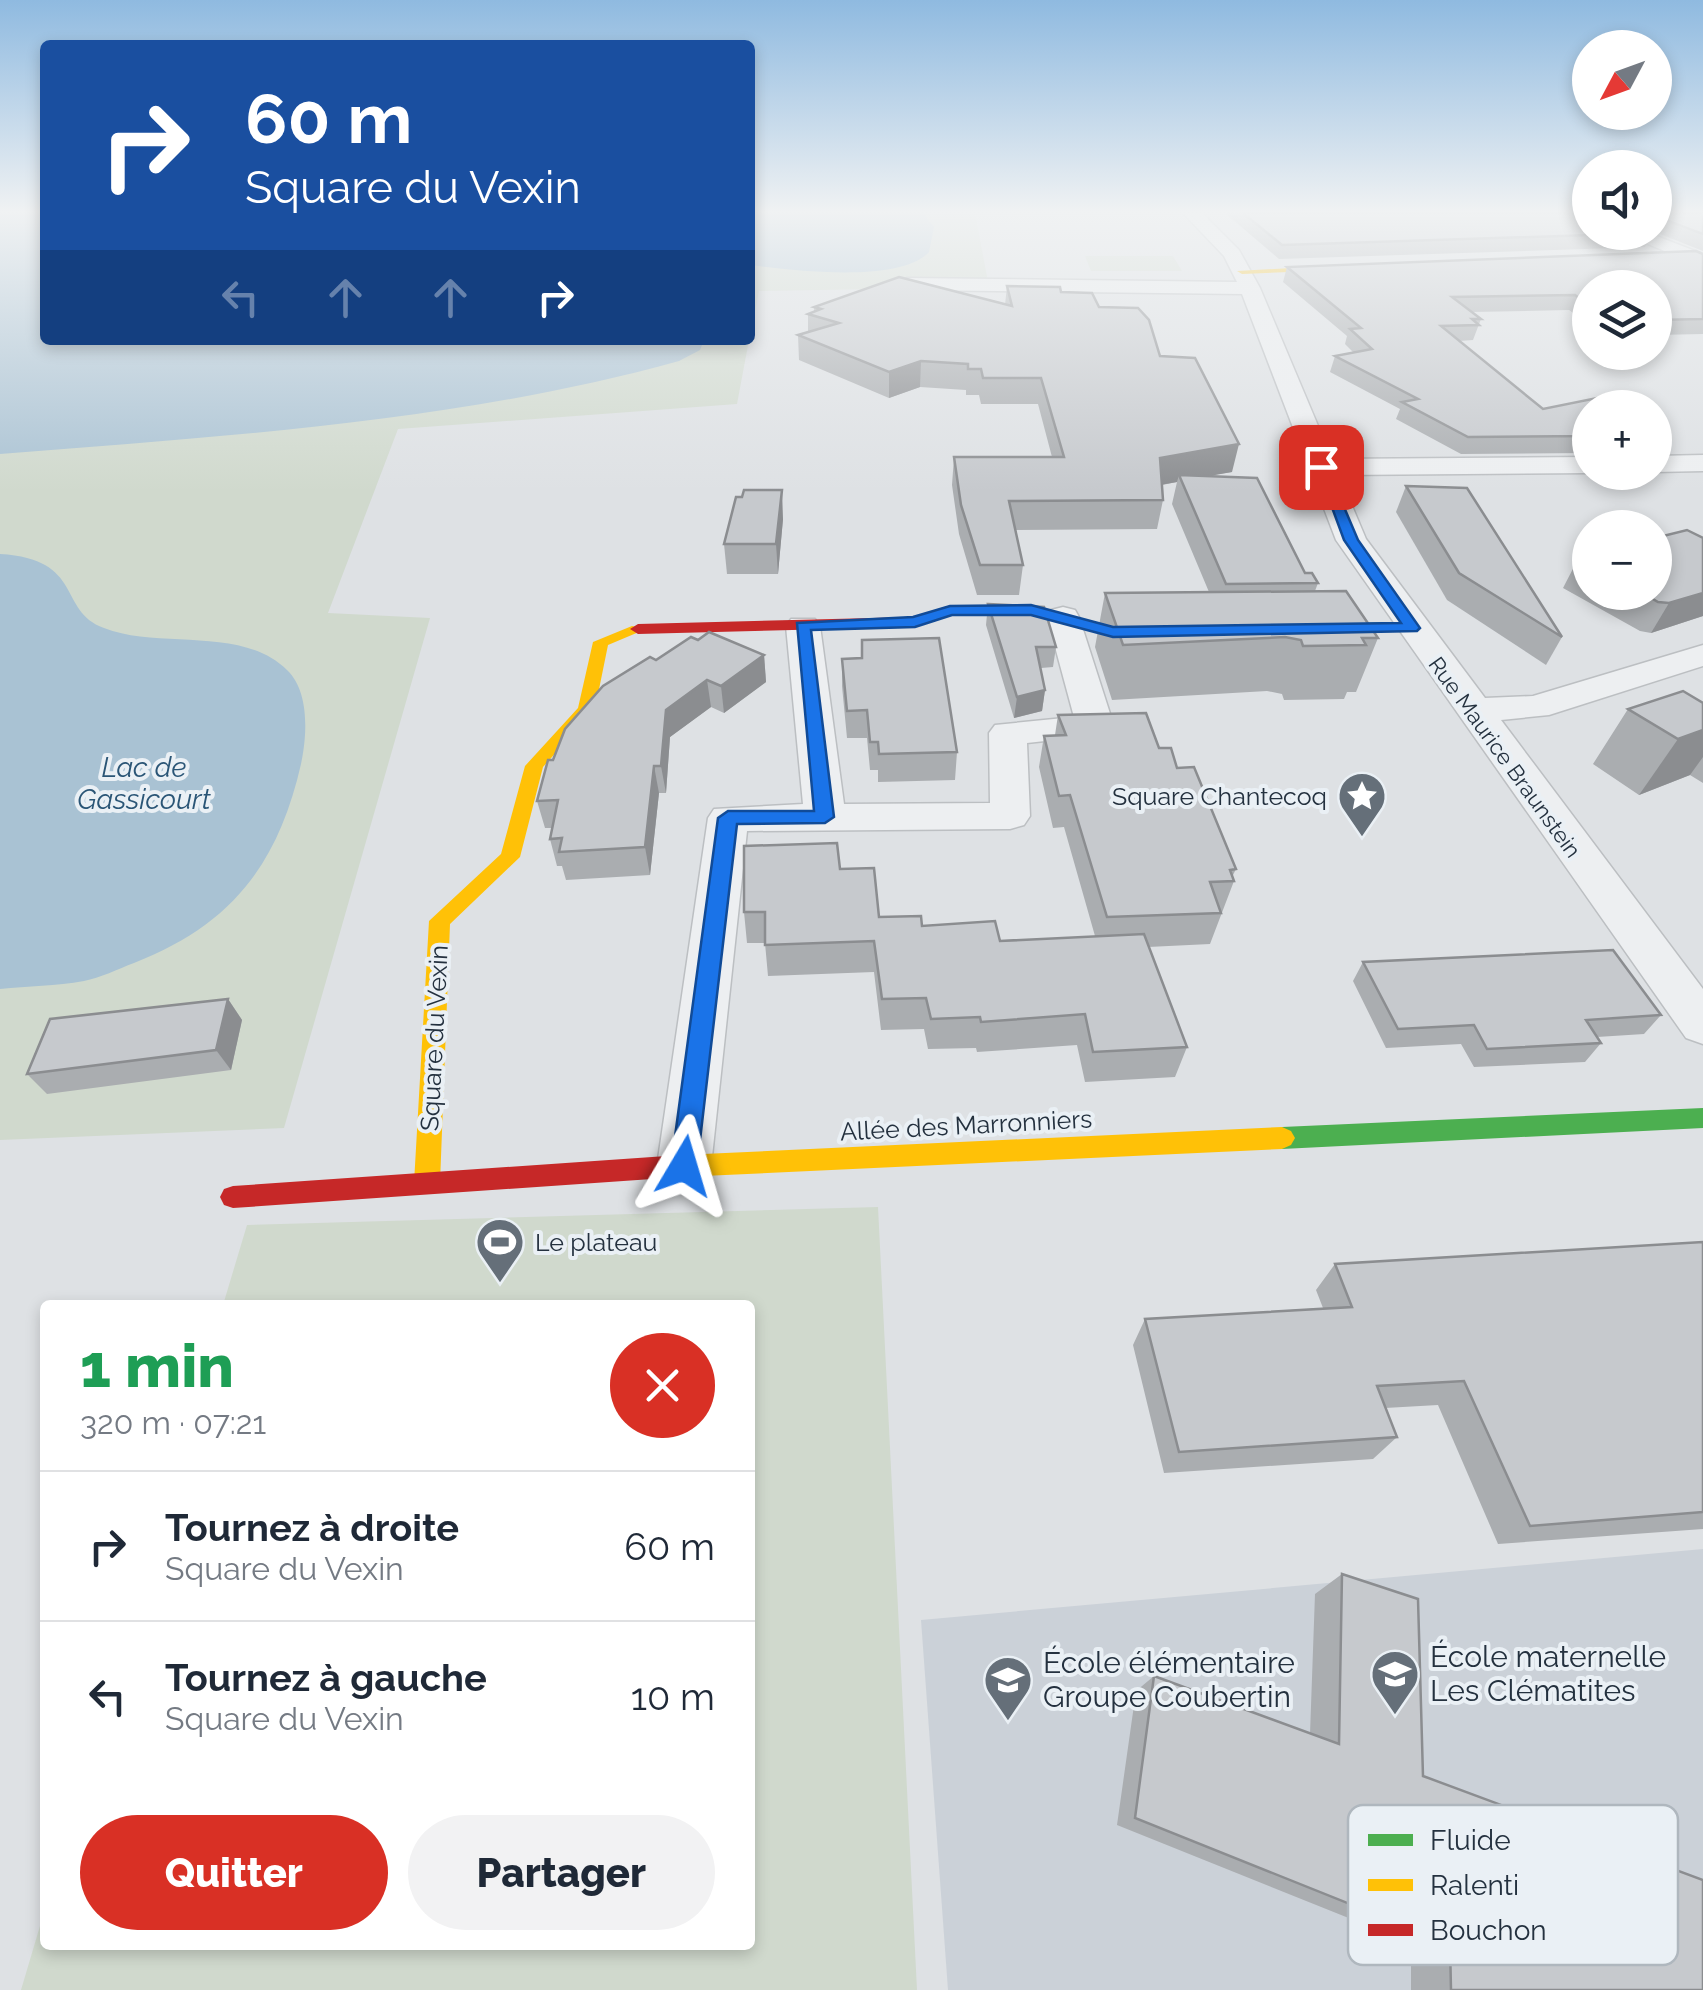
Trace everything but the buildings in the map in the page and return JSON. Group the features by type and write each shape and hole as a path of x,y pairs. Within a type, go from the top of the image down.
{"street":[{"name":"Rue Maurice Braunstein","path":"1257,306 1308,423 1351,540 1470,710 1703,1025"},
{"path":"1672,464 1703,463"},
{"path":"1321,467 1572,465"},
{"path":"825,817 802,626 915,622 950,610 1031,610 1113,632 1192,631"},
{"path":"684,1166 728,818 1010,816 1008,733 1094,726 1063,616"},
{"name":"Square du Vexin","path":"427,1183 440,920 510,857 534,766 586,708 601,642 639,629 802,626"},
{"path":"1272,630 1412,628"},
{"path":"1470,710 1536,707 1703,655"},
{"name":"Allée des Marronniers","path":"233,1197 684,1166 1703,1118"}],"shaded area":[{"path":"0,306 40,306 40,345 748,345 737,404 398,429 328,613 430,618 284,1128 0,1140"},
{"path":"878,1207 917,1990 21,1990 40,1926 40,1950 755,1950 755,1300 224,1300 247,1225"},
{"name":"École maternelle Les Clématites","path":"1703,1549 1703,1990 948,1990 921,1620"}],"water":[{"path":"0,306 40,306 40,345 702,345 679,361 512,399 342,424 0,454"},
{"name":"Lac de Gassicourt","path":"0,554 46,565 58,575 80,610 104,628 150,638 224,643 268,656 294,679 303,702 305,741 291,800 264,861 245,887 198,930 168,948 84,981 0,989"}],"traffic: fast":[{"path":"984,610 1031,610 1113,632 1174,631"},
{"path":"1295,629 1412,627"},
{"path":"1282,1138 1703,1118"}],"traffic: slow":[{"path":"427,1183 440,921 510,857 534,766 586,709 601,642 638,629"},
{"path":"681,1166 1282,1138"}],"traffic: jam":[{"path":"638,629 915,622 951,610 984,610"},
{"path":"233,1197 681,1166"}],"place":[{"name":"Square Chantecoq","path":"1362,838"},
{"name":"Le plateau","path":"500,1284"},
{"name":"École maternelle Les Clématites","path":"1395,1716"},
{"name":"École élémentaire Groupe Coubertin","path":"1008,1722"}],"route":[{"path":"684,1166 728,818 825,817 802,626 915,622 950,610 1031,610 1113,632 1412,628 1351,540 1321,467"}]}
